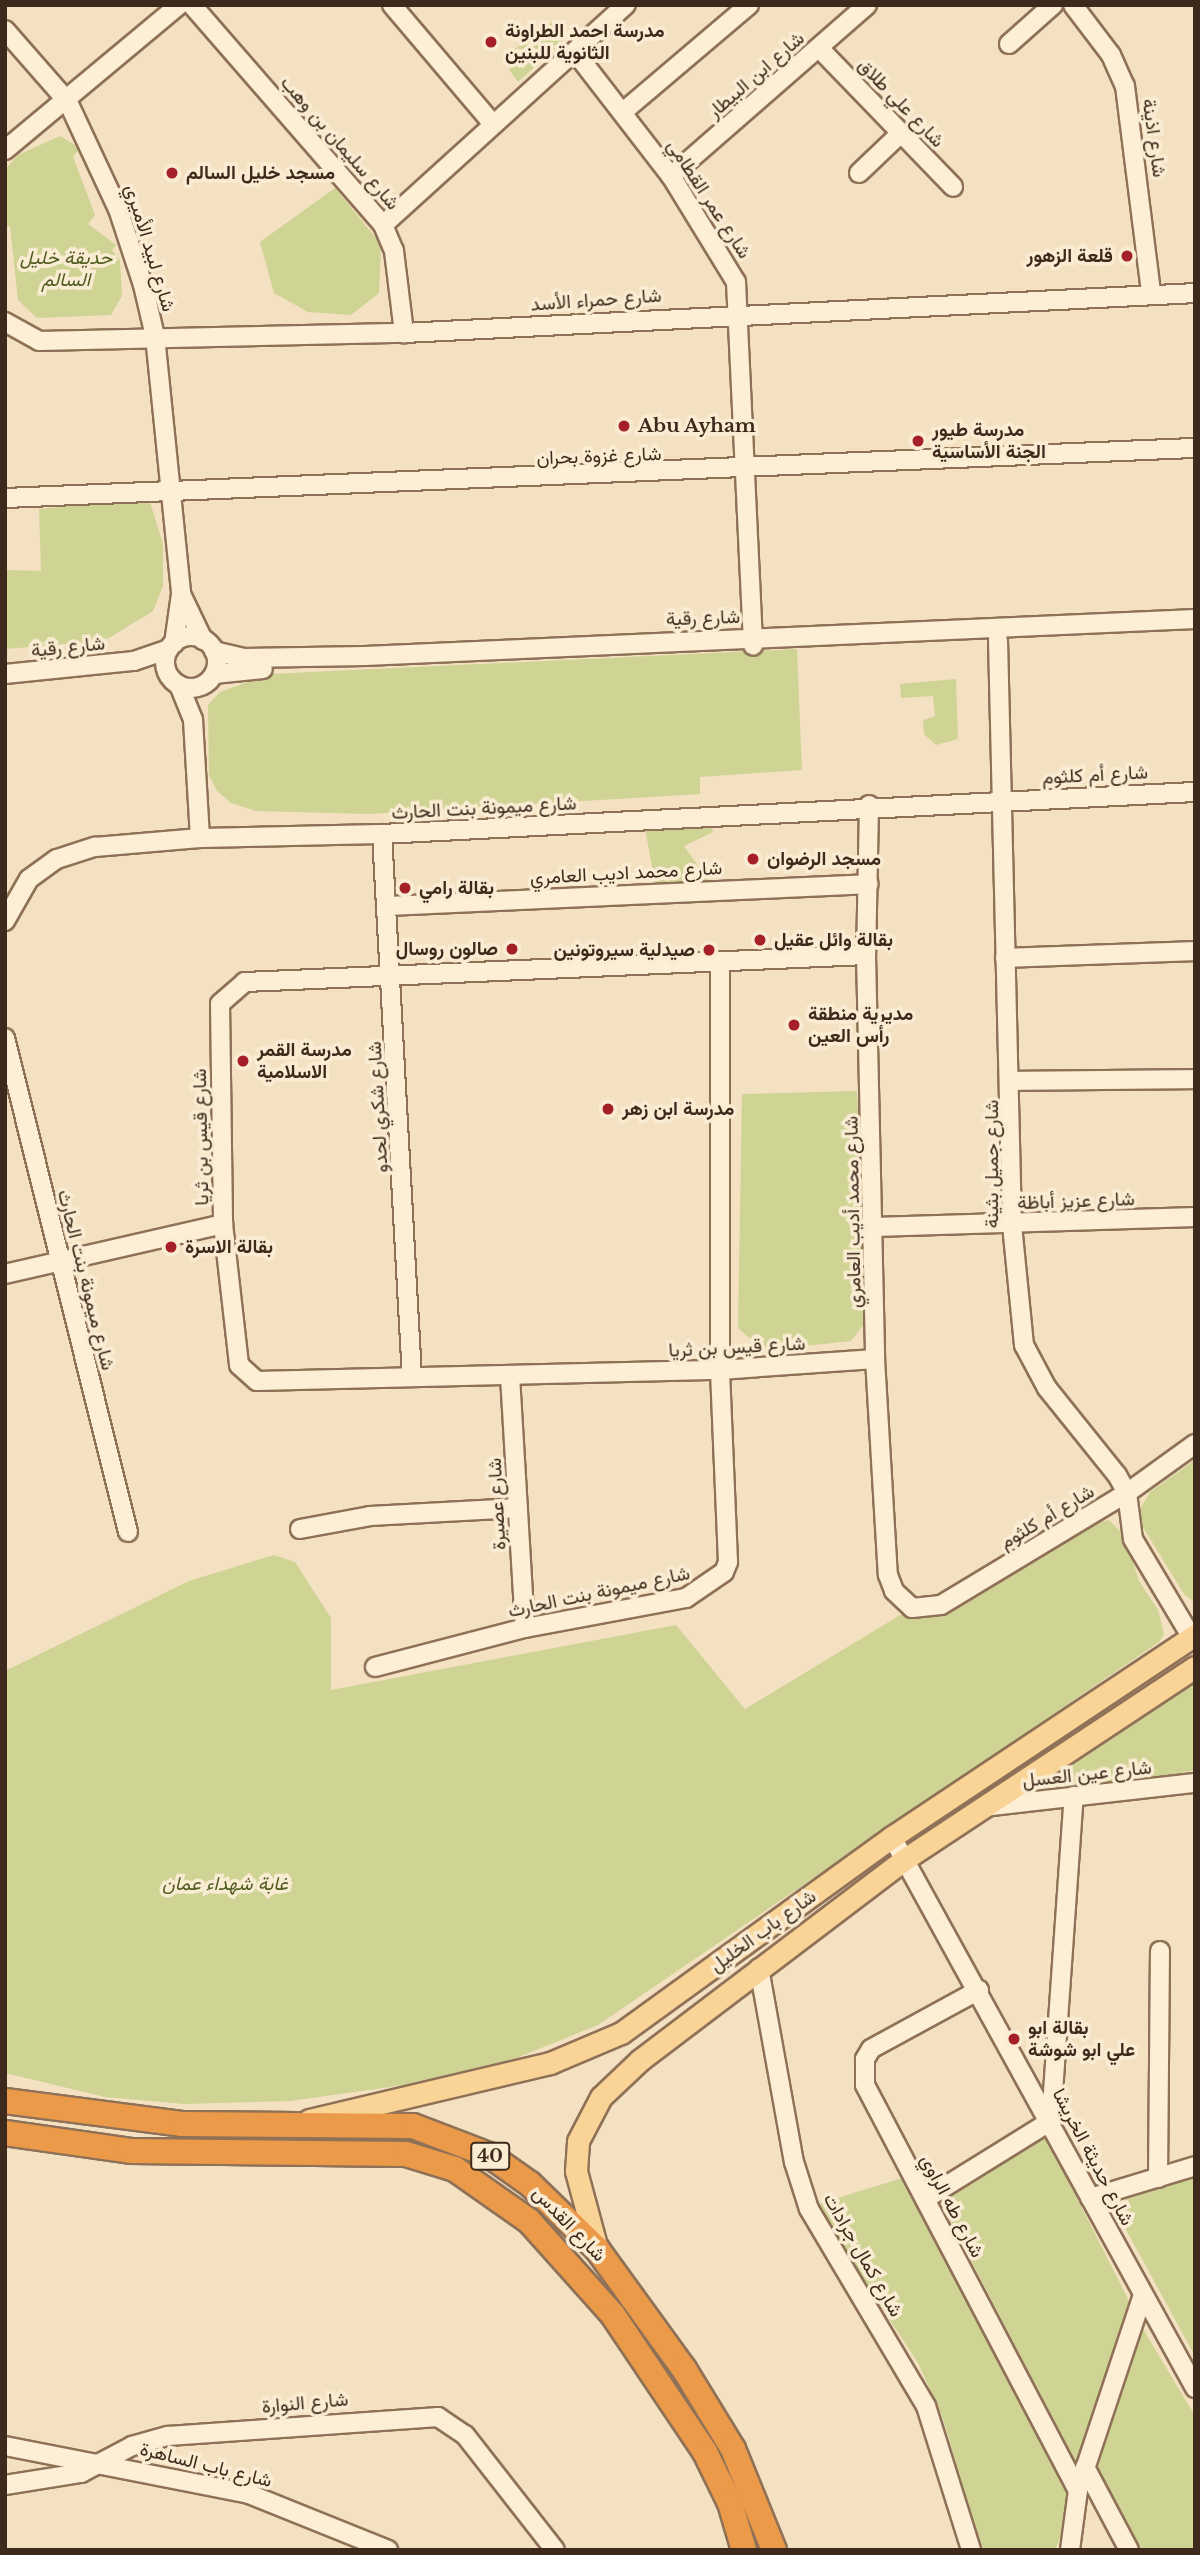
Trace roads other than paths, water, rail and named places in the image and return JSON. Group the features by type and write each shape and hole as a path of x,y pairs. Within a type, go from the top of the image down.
{"highway":[{"name":"شارع القدس","path":"5,2101 140,2121 413,2126 449,2135 530,2184 597,2249 713,2412 758,2499 774,2550"},
{"name":"شارع القدس","path":"5,2133 131,2151 407,2154 455,2169 530,2221 613,2315 705,2452 730,2503 744,2550"}],"main road":[{"name":"شارع باب الخليل","path":"285,2125 585,2052 641,2019 892,1837 1193,1636"},
{"name":"شارع باب الخليل","path":"597,2249 576,2171 586,2123 601,2097 640,2060 905,1859 1195,1667"}],"street":[{"path":"5,150 68,102 179,5"},
{"name":"شارع سليمان بن وهب","path":"192,5 383,225 394,251 404,333"},
{"path":"392,5 492,124"},
{"path":"383,225 626,5"},
{"path":"624,111 748,5"},
{"name":"شارع ابن البيطار","path":"671,176 867,5"},
{"path":"1009,44 1053,5"},
{"name":"شارع اذينة","path":"1073,5 1111,55 1125,86 1151,292"},
{"name":"شارع لبيد الأميري","path":"5,30 68,102 122,221 155,336 181,594 171,647 173,679"},
{"name":"شارع علي طلاق","path":"819,48 953,187"},
{"name":"شارع عمر القطامي","path":"575,52 624,111 733,270 740,312 753,641"},
{"path":"859,173 901,133"},
{"name":"شارع حمراء الأسد","path":"5,322 26,338 39,341 155,336 404,333 740,312 1151,292 1195,293"},
{"name":"شارع غزوة بحران","path":"5,498 745,471 1195,448"},
{"name":"شارع لبيد الأميري","path":"181,594 209,645"},
{"name":"شارع رقية","path":"5,674 134,661 171,647 188,637 244,659 753,641 1195,618"},
{"name":"شارع رقية","path":"134,661 173,679 209,680 753,641 999,640 1195,629"},
{"name":"شارع جميل بثينة","path":"999,640 998,802 1012,1081 1012,1225 1029,1359 1127,1493 1133,1539 1193,1636"},
{"path":"193,720 209,680 209,645"},
{"path":"173,679 193,720 200,838"},
{"name":"شارع أم كلثوم","path":"998,802 1195,792"},
{"name":"شارع ميمونة بنت الحارث","path":"5,921 29,879 57,859 95,848 200,838 382,834 869,805 998,802"},
{"name":"شارع محمد أديب العامري","path":"869,805 866,955 875,1227 875,1359 888,1575 912,1608"},
{"name":"شارع شكري لحدو","path":"382,834 412,1377"},
{"name":"شارع محمد اديب العامري","path":"386,906 868,884"},
{"path":"1005,958 1195,951"},
{"name":"شارع قيس بن ثريا","path":"866,955 720,965 245,982 225,995 220,1004 223,1224 239,1364 250,1378 510,1376 720,1370 875,1359"},
{"name":"شارع ميمونة بنت الحارث","path":"375,1667 525,1628 686,1598 724,1573 728,1562 720,1370 720,965"},
{"name":"شارع ميمونة بنت الحارث","path":"5,1038 128,1532"},
{"path":"1012,1081 1195,1079"},
{"name":"شارع عزيز أباظة","path":"875,1227 1012,1225 1195,1217"},
{"path":"5,1274 223,1224"},
{"name":"شارع عصيرة","path":"510,1376 525,1628"},
{"name":"شارع أم كلثوم","path":"912,1608 948,1601 1127,1493 1195,1444"},
{"path":"300,1529 370,1516 518,1508"},
{"name":"شارع عين العسل","path":"983,1807 1195,1783"},
{"path":"925,2199 1051,2121 1074,1796"},
{"name":"شارع حديثة الخريشا","path":"892,1837 979,1990 1195,2388"},
{"path":"1158,2178 1160,1951"},
{"name":"شارع كمال جرادات","path":"759,1968 794,2162 809,2209 926,2406 971,2550"},
{"name":"شارع طه الراوي","path":"979,1990 871,2049 865,2059 865,2085 1078,2490"},
{"path":"1090,2198 1195,2166"},
{"path":"1070,2550 1078,2490 1143,2295"},
{"name":"شارع النوارة","path":"5,2485 68,2476 168,2436 438,2417 465,2435 555,2550"},
{"name":"شارع باب الساهرة","path":"5,2446 102,2461 249,2494 388,2550"},
{"path":"1086,2467 1129,2550"}],"place":[{"name":"مدرسة احمد الطراونة الثانوية للبنين","path":"491,42"},
{"name":"مسجد خليل السالم","path":"172,173"},
{"name":"قلعة الزهور","path":"1127,256"},
{"name":"Abu Ayham","path":"624,426"},
{"name":"مدرسة طيور الجنة الأساسية","path":"918,441"},
{"name":"مسجد الرضوان","path":"753,859"},
{"name":"بقالة رامي","path":"405,888"},
{"name":"بقالة وائل عقيل","path":"760,940"},
{"name":"صالون روسال","path":"512,949"},
{"name":"صيدلية سيروتونين","path":"709,950"},
{"name":"مديرية منطقة رأس العين","path":"794,1025"},
{"name":"مدرسة القمر الاسلامية","path":"243,1061"},
{"name":"مدرسة ابن زهر","path":"608,1109"},
{"name":"بقالة الاسرة","path":"171,1247"},
{"name":"بقالة ابو علي ابو شوشة","path":"1014,2039"}],"park label":[{"name":"حديقة خليل السالم","path":"66,269"},
{"name":"غابة شهداء عمان","path":"225,1884"}]}
